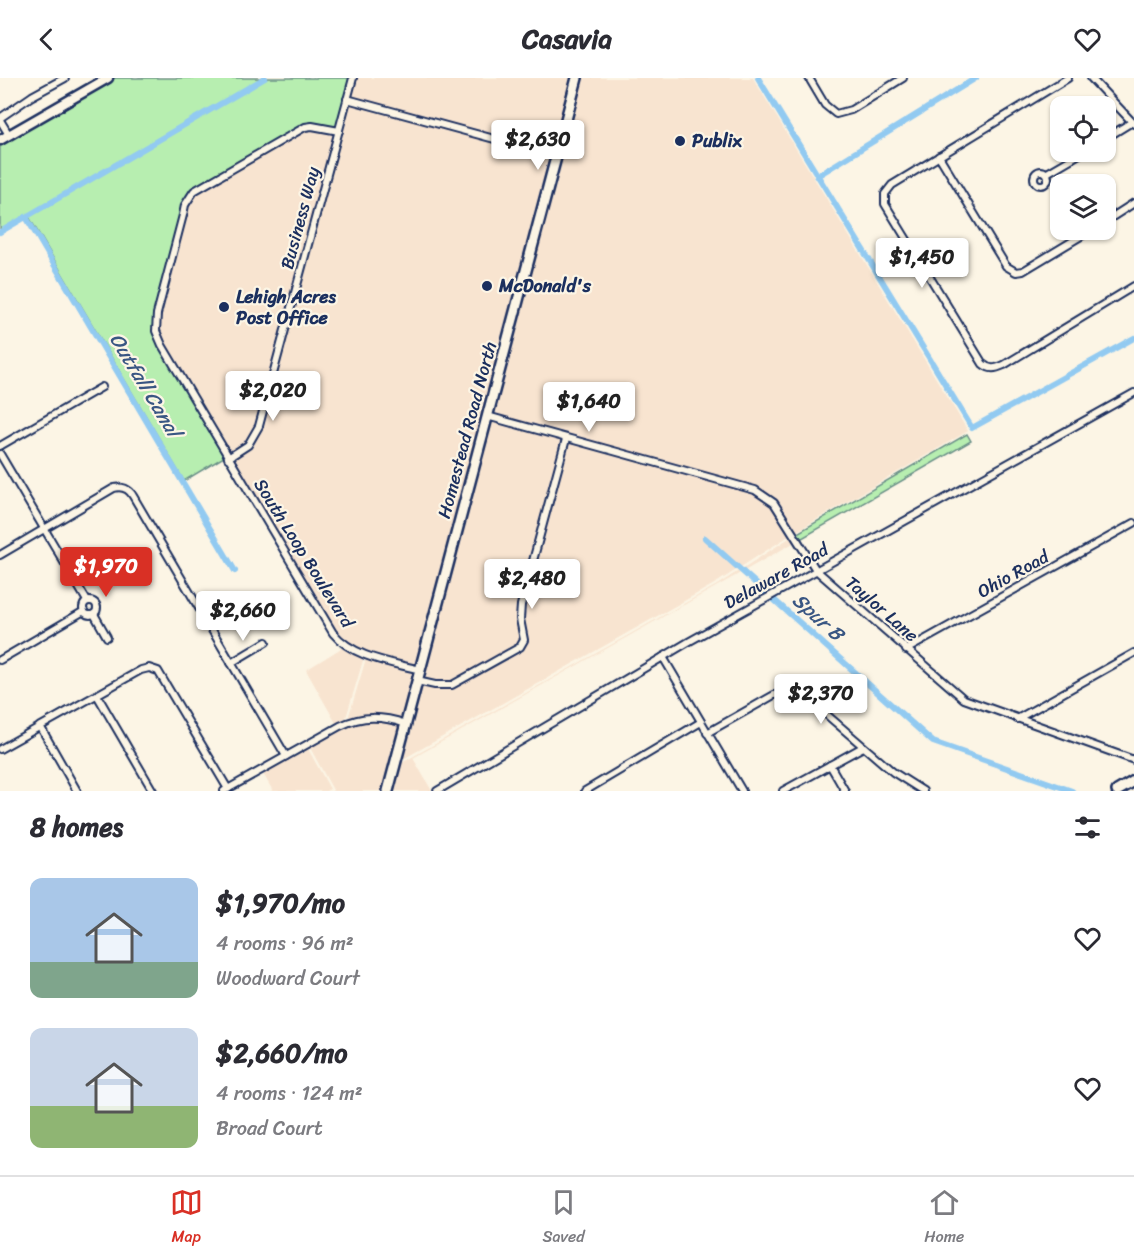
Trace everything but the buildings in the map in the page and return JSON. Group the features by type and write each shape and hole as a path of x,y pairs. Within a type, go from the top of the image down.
{"main road":[{"name":"Homestead Road North","path":"390,790 577,78"},
{"path":"1117,791 1134,782"}],"street":[{"path":"9,135 0,119 32,96 66,78"},
{"path":"0,140 108,78"},
{"name":"Business Way","path":"228,458 249,445 259,426 352,78"},
{"path":"809,78 830,112 836,114 851,110 893,81 903,78"},
{"path":"1068,78 892,185 885,194 888,210 982,364 988,368 996,369 1004,365 1134,286"},
{"path":"1091,78 1133,123 1116,132"},
{"path":"347,99 556,156"},
{"name":"South Loop Boulevard","path":"339,131 312,126 298,130 199,187 189,197 157,314 156,331 162,345 326,624 338,639 356,652 420,670"},
{"path":"939,156 1006,266 1016,272 1023,270 1074,240"},
{"path":"1047,173 1066,162"},
{"path":"1116,215 1134,203"},
{"path":"0,446 102,387"},
{"name":"Delaware Road","path":"442,790 663,657 1134,393"},
{"name":"Taylor Lane","path":"487,417 755,490 774,503 816,570 964,699 1134,760"},
{"path":"417,681 435,685 452,684 515,650 524,640 520,619 521,605 566,439"},
{"path":"0,454 87,601 95,603 97,610 94,614"},
{"path":"0,555 114,488 122,488 131,492 286,756"},
{"name":"Ohio Road","path":"906,650 1134,523"},
{"path":"87,601 83,604 84,611 90,615 94,614"},
{"path":"0,660 84,611"},
{"path":"94,614 107,637"},
{"path":"231,663 266,642"},
{"path":"1017,719 1134,653"},
{"path":"663,657 741,789 733,791"},
{"path":"0,749 141,670 149,668 158,671 226,790 355,719 384,718 406,724"},
{"path":"708,733 767,699 784,693 805,696 893,772 923,791"},
{"path":"97,695 153,791"},
{"path":"585,791 701,722"},
{"path":"40,726 77,791"},
{"path":"783,791 863,747"},
{"path":"830,765 845,791"}],"shaded area":[{"path":"353,78 753,78 968,431 792,534 716,583 396,763 388,791 332,791 308,744 347,722 367,655 337,639 162,345 155,324 189,197 305,127 339,131"},
{"path":"794,535 797,541 413,758 432,791 391,791 398,765 717,585"},
{"path":"343,647 364,657 345,721 337,725 306,670"},
{"path":"307,747 330,789 326,791 273,791 262,772"}],"green space":[{"path":"113,78 350,78 337,128 313,123 297,128 198,185 187,196 183,204 154,314 153,332 224,457 184,481 29,217 0,233 0,143"},
{"path":"967,434 971,441 797,541 794,535"}],"waterway":[{"path":"0,232 265,78"},
{"path":"758,78 972,428 1134,338"},
{"path":"817,176 976,78"},
{"name":"Outfall Canal","path":"26,217 235,571"},
{"name":"Spur B","path":"705,538 933,742 1072,791"}],"place":[{"name":"Publix","path":"680,141"},
{"name":"McDonald's","path":"487,286"},
{"name":"Lehigh Acres Post Office","path":"224,307"}]}
